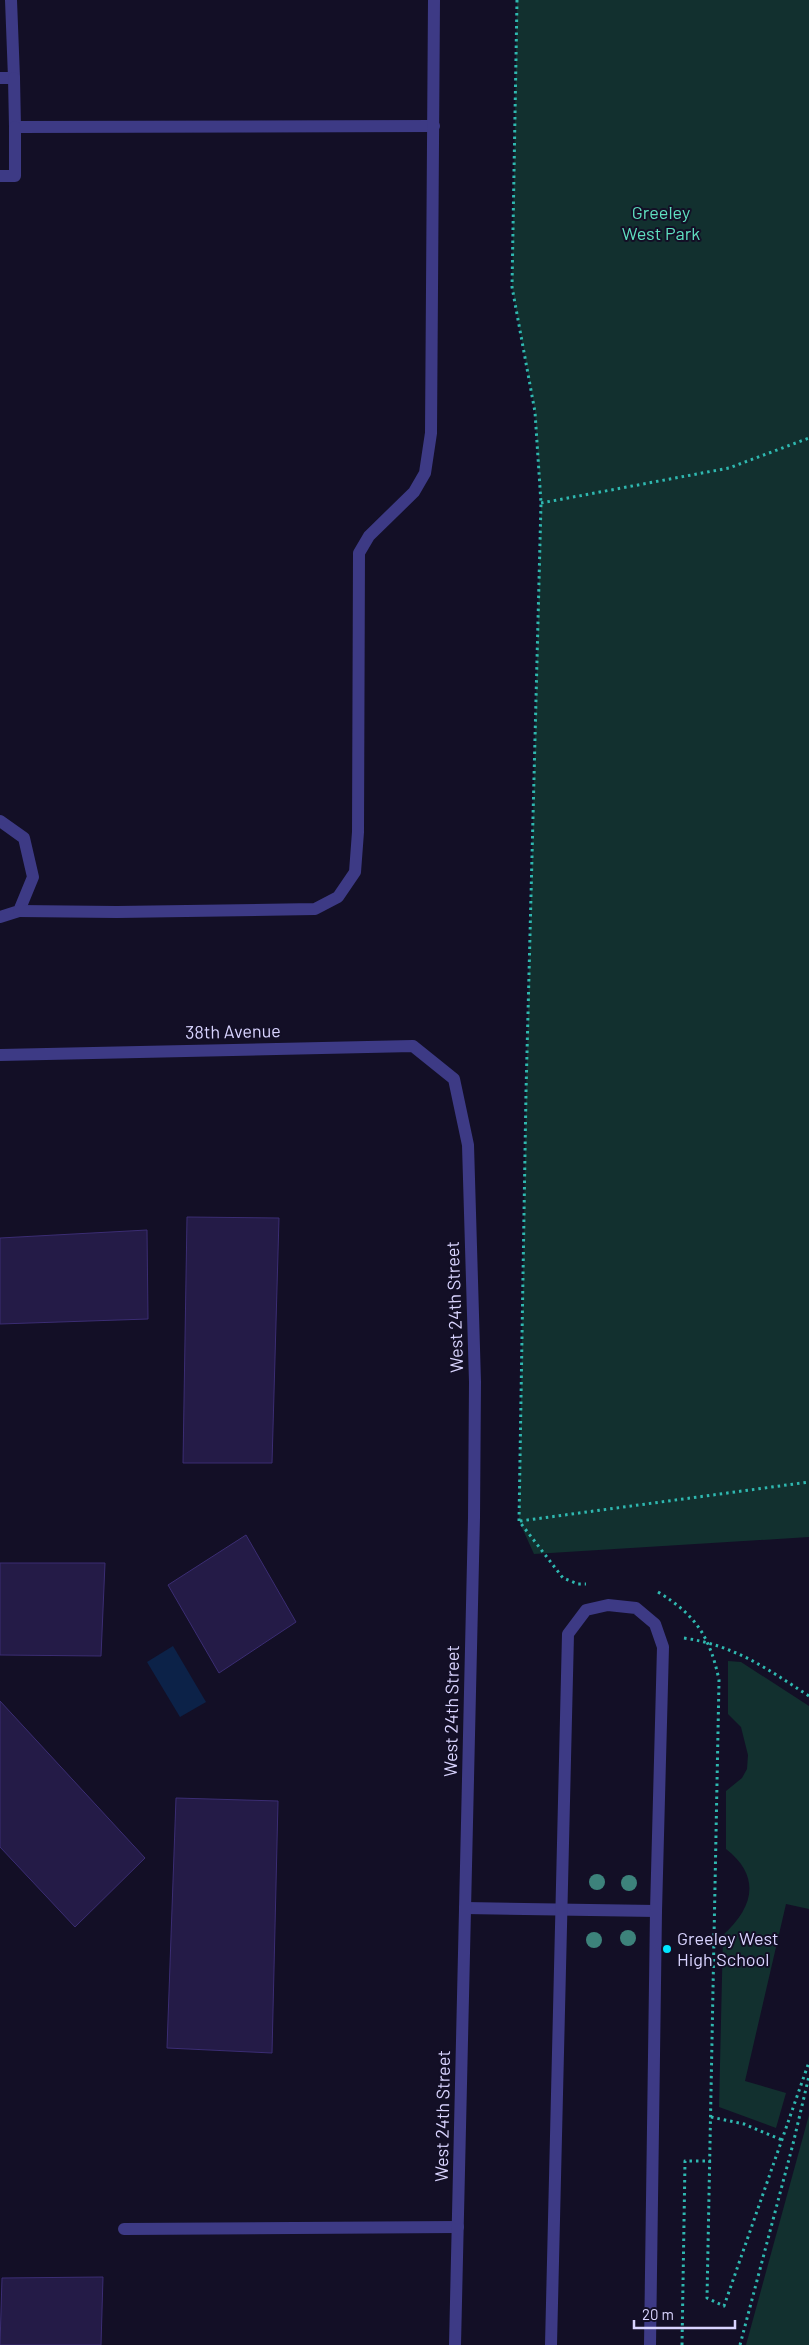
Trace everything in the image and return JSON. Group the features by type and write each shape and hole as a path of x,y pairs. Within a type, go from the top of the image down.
{"street":[{"path":"0,176 15,176 11,0"},
{"path":"0,917 19,910 117,912 315,909 338,897 355,872 358,832 359,553 369,536 414,492 425,473 431,433 434,0"},
{"path":"0,78 14,78"},
{"path":"15,127 434,126"},
{"path":"0,821 24,838 33,877 19,910"},
{"name":"38th Avenue","path":"0,1055 413,1046 454,1079"},
{"name":"West 24th Street","path":"454,1079 468,1145 475,1382 474,1518 455,2345"},
{"path":"551,2345 568,1634 586,1610 608,1605 636,1608 655,1624 663,1647 656,1911 650,2345"},
{"path":"465,1908 656,1911"},
{"path":"124,2229 458,2227"}],"path":[{"path":"517,0 512,287 535,412 541,503 526,1092 520,1521 563,1578 578,1584 593,1584"},
{"path":"541,503 729,468 809,438"},
{"path":"520,1521 809,1482"},
{"path":"656,1591 678,1605 702,1632 714,1653 719,1680 707,2298 724,2306 809,2062"},
{"path":"659,1634 707,1641 747,1656 809,1696"},
{"path":"740,2345 794,2144 809,2076"},
{"path":"712,2117 744,2124 782,2140"},
{"path":"682,2345 685,2161 711,2161"}],"green space":[{"name":"Greeley West Park","path":"517,0 809,0 809,1537 534,1554 519,1521 526,1092 541,503 535,411 512,287"},
{"path":"728,1661 741,1662 809,1706 809,1909 786,1904 745,2081 786,2093 776,2128 719,2107 723,1935 741,1914 747,1903 749,1892 749,1881 745,1870 726,1849 726,1791 742,1778 747,1769 748,1755 741,1727 728,1714"},
{"path":"809,2115 809,2345 746,2345"}],"water":[{"path":"173,1646 206,1702 180,1717 147,1662"}],"building":[{"path":"187,1217 279,1218 272,1463 183,1463"},
{"path":"147,1230 148,1319 0,1324 0,1238"},
{"path":"246,1535 296,1622 219,1673 168,1585"},
{"path":"0,1563 105,1563 101,1656 0,1655"},
{"path":"0,1701 145,1858 75,1927 0,1847"},
{"path":"176,1798 278,1801 272,2053 167,2048"},
{"path":"103,2277 101,2345 0,2345 2,2278"}],"place":[{"name":"Greeley West High School","path":"667,1949"}]}
